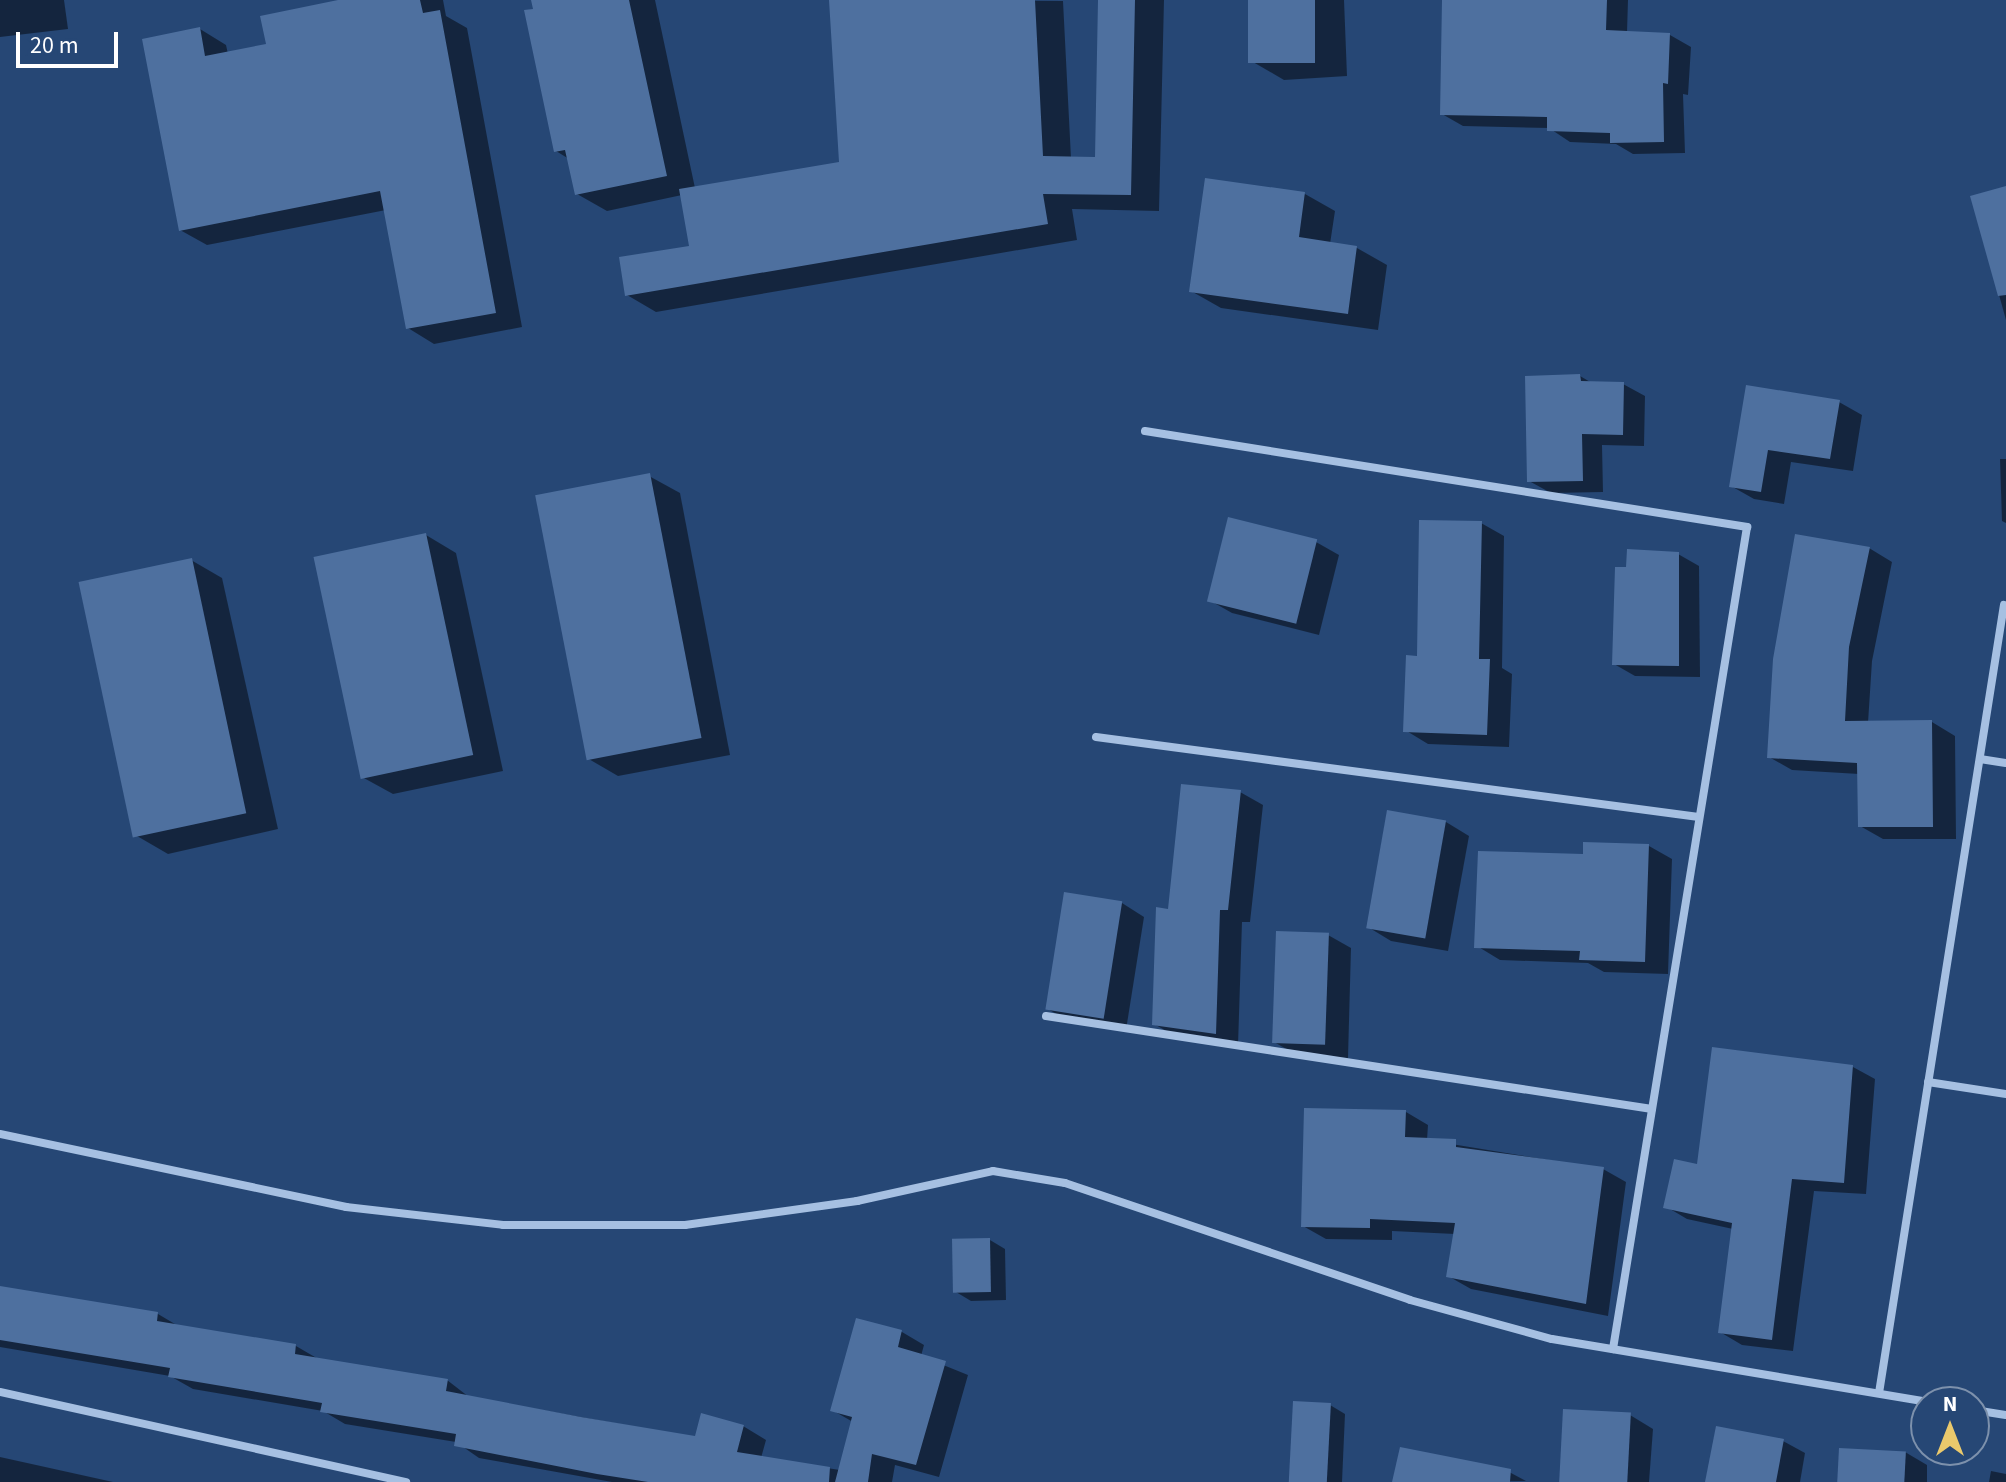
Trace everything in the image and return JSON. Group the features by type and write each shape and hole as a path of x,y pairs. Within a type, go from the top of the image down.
{"street":[{"path":"1145,431 1747,527 1613,1349"},
{"path":"1879,1393 2004,605"},
{"path":"1096,737 1699,817"},
{"path":"1980,759 2006,763"},
{"path":"1046,1016 1652,1109"},
{"path":"1928,1082 2006,1094"},
{"path":"0,1134 346,1207 503,1225 685,1225 857,1201 993,1171 1065,1183 1410,1300 1552,1339 1910,1398"},
{"path":"0,1392 406,1482"}],"building":[{"path":"338,0 420,0 423,13 440,10 496,313 406,329 380,191 179,231 142,39 200,27 205,56 266,44 260,16"},
{"path":"531,0 629,0 667,176 575,195 565,150 554,152 524,10 533,9"},
{"path":"829,0 1035,0 1043,156 1095,157 1098,0 1135,0 1131,195 1043,194 1048,224 625,296 619,257 689,246 679,189 839,162"},
{"path":"1248,0 1315,0 1315,63 1248,63"},
{"path":"1442,0 1607,0 1606,30 1670,33 1668,84 1663,83 1664,142 1610,143 1610,133 1547,131 1547,117 1440,115"},
{"path":"1205,178 1305,192 1299,237 1357,246 1348,314 1189,292"},
{"path":"2006,186 2006,295 1998,296 1970,196"},
{"path":"1580,374 1581,381 1624,382 1623,435 1582,434 1583,481 1527,482 1525,376"},
{"path":"1746,385 1840,400 1830,459 1768,450 1761,492 1729,487"},
{"path":"650,473 702,738 587,760 535,495"},
{"path":"1228,517 1317,539 1296,624 1207,601"},
{"path":"1419,520 1482,521 1479,659 1490,659 1487,735 1403,732 1406,655 1417,656"},
{"path":"426,533 473,755 361,779 314,557"},
{"path":"1795,534 1870,547 1849,647 1845,721 1932,720 1933,827 1858,827 1857,763 1767,758 1773,659"},
{"path":"1627,549 1679,552 1679,666 1612,665 1615,567 1626,567"},
{"path":"192,558 246,813 133,837 79,582"},
{"path":"1181,784 1241,790 1228,910 1220,910 1216,1034 1152,1025 1156,907 1168,909"},
{"path":"1387,810 1446,820 1425,939 1366,928"},
{"path":"1583,842 1649,844 1645,962 1579,960 1580,951 1474,948 1478,851 1583,854"},
{"path":"1064,892 1122,901 1104,1019 1045,1010"},
{"path":"1276,931 1329,933 1325,1045 1272,1043"},
{"path":"1712,1047 1853,1065 1844,1183 1792,1179 1772,1340 1718,1333 1732,1223 1663,1208 1674,1159 1697,1164"},
{"path":"1304,1108 1406,1110 1405,1137 1456,1139 1456,1147 1604,1167 1586,1304 1446,1277 1455,1223 1370,1219 1370,1228 1301,1227"},
{"path":"990,1238 991,1292 953,1293 952,1239"},
{"path":"0,1286 158,1312 157,1321 296,1344 295,1354 448,1379 446,1391 581,1417 695,1436 701,1413 744,1425 737,1452 830,1467 829,1482 648,1482 597,1474 454,1446 456,1434 320,1412 322,1403 168,1377 170,1368 0,1340"},
{"path":"856,1318 902,1330 898,1347 946,1361 916,1465 872,1454 868,1482 835,1482 852,1417 830,1411"},
{"path":"1293,1401 1331,1403 1327,1482 1289,1482"},
{"path":"1563,1409 1631,1413 1627,1482 1559,1482"},
{"path":"1716,1426 1784,1439 1776,1482 1705,1482"},
{"path":"1400,1447 1511,1469 1510,1482 1392,1482"},
{"path":"1839,1448 1906,1452 1904,1482 1837,1482"}]}
